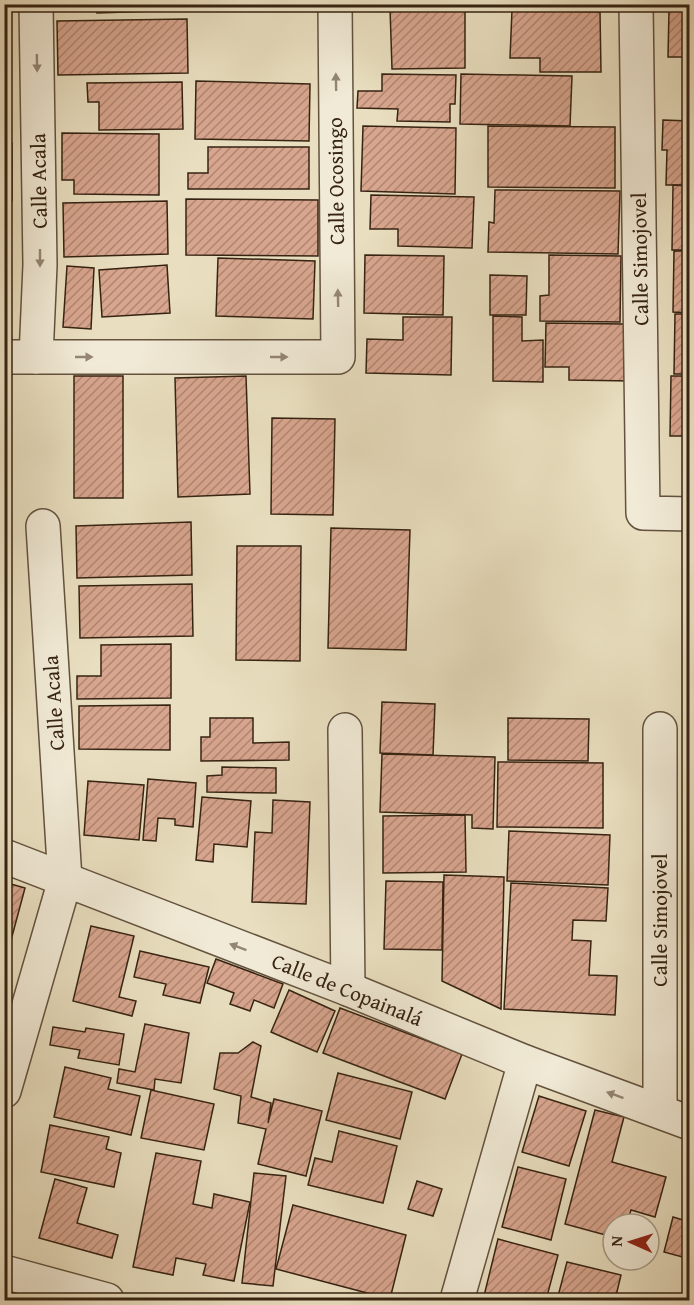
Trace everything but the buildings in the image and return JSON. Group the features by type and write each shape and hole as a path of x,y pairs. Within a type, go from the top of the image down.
{"street":[{"name":"Calle Acala","path":"20,357 40,265 36,4"},
{"name":"Calle Ocosingo","path":"20,357 338,357 335,4"},
{"name":"Calle Simojovel","path":"636,4 643,513 690,514"},
{"name":"Calle Acala","path":"4,1091 65,880 43,526"},
{"name":"Calle Simojovel","path":"660,729 675,1117"},
{"path":"345,730 348,989"},
{"name":"Calle de Copainalá","path":"4,856 348,989 525,1062 675,1117"},
{"path":"457,1300 525,1062"},
{"path":"4,1272 107,1300"}]}
